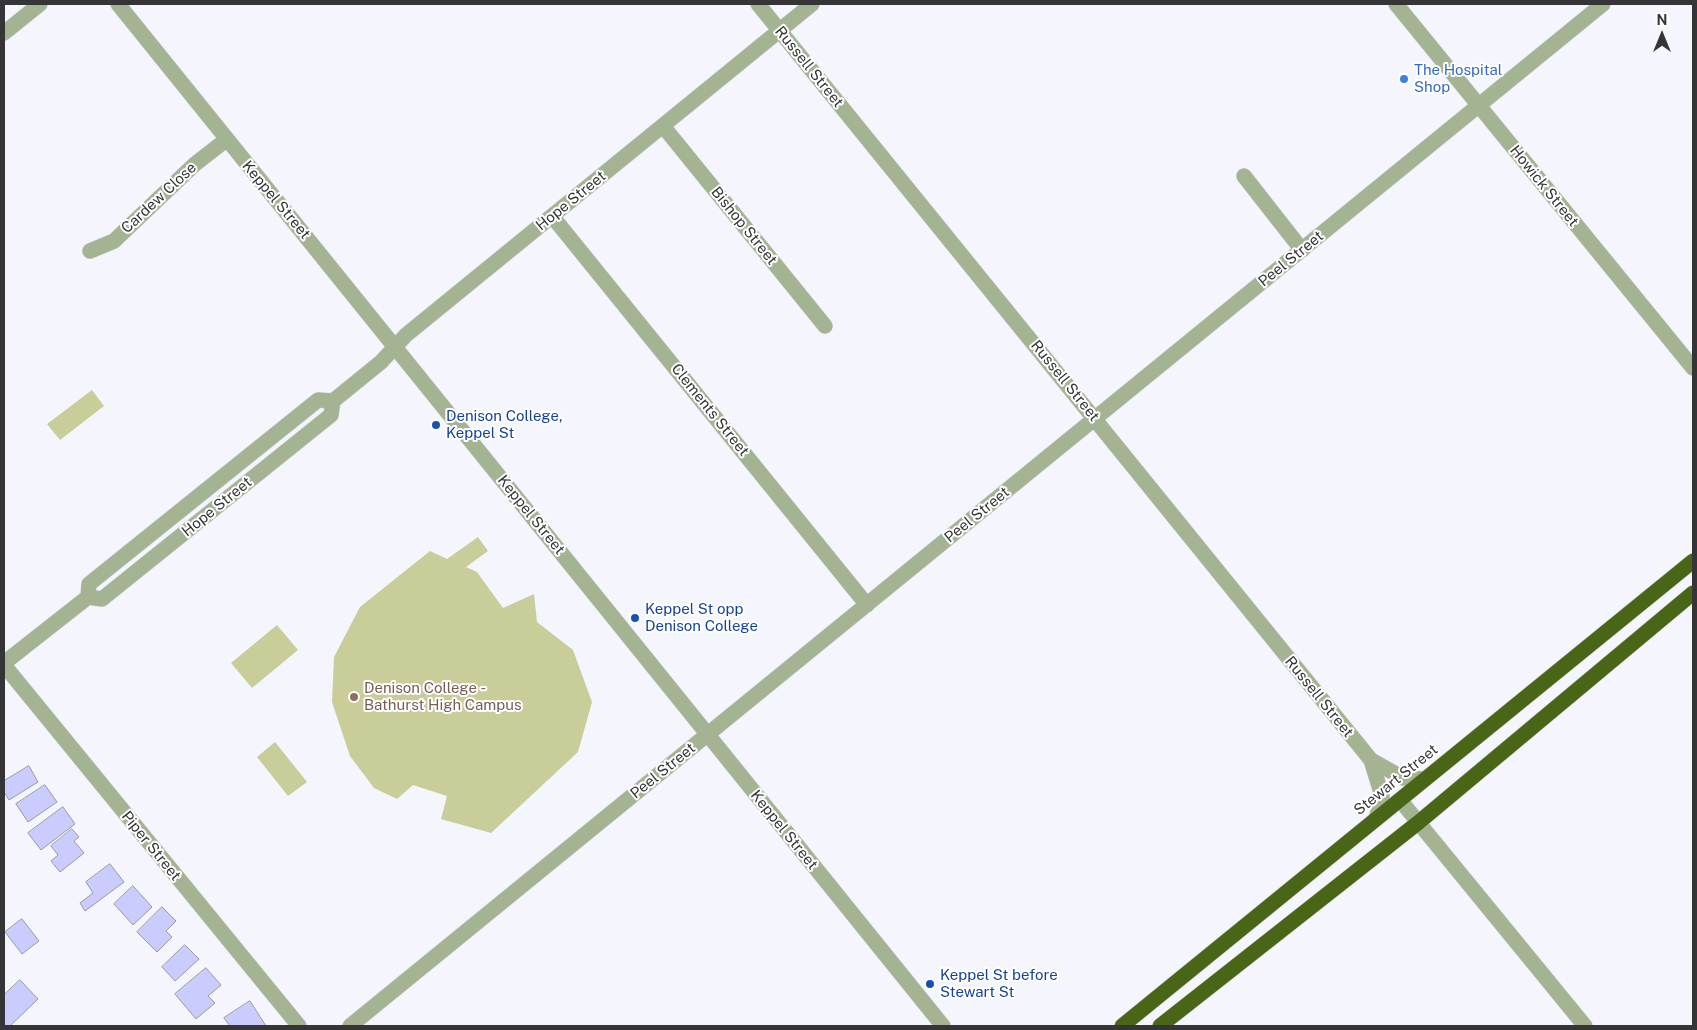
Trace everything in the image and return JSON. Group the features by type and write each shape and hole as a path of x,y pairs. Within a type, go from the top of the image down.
{"highway":[{"name":"Stewart Street","path":"1122,1026 1693,561"},
{"path":"1160,1026 1419,822 1693,593"}],"street":[{"path":"4,33 40,4"},
{"name":"Keppel Street","path":"118,4 943,1026"},
{"name":"Russell Street","path":"758,4 1370,760 1382,796 1376,819"},
{"name":"Hope Street","path":"88,597 89,584 318,400 332,401 381,362 406,335 812,4"},
{"name":"Howick Street","path":"1396,4 1693,368"},
{"name":"Peel Street","path":"350,1026 1603,4"},
{"name":"Bishop Street","path":"663,126 825,326"},
{"name":"Cardew Close","path":"90,251 114,241 195,164 226,140"},
{"path":"1244,176 1302,250"},
{"name":"Clements Street","path":"552,216 867,605"},
{"name":"Hope Street","path":"4,664 88,597 102,598 209,513 331,415 332,401"},
{"name":"Piper Street","path":"4,664 299,1026"},
{"name":"Russell Street","path":"1370,760 1403,778 1424,780"},
{"path":"1400,800 1586,1026"}],"green space":[{"path":"92,390 104,406 60,440 47,424"},
{"path":"478,537 488,551 466,567 477,572 503,608 534,594 537,622 573,650 592,702 578,752 491,833 441,819 447,796 413,785 397,799 374,788 350,756 332,702 334,657 360,607 430,551 447,559"},
{"path":"277,625 298,650 252,688 231,663"},
{"path":"275,742 307,782 288,796 257,757"}],"building":[{"path":"29,766 38,782 9,800 4,792 4,781"},
{"path":"45,785 57,802 28,822 16,804"},
{"path":"63,807 75,824 41,850 28,833"},
{"path":"72,829 79,837 74,841 84,853 60,872 51,861 58,855 51,846"},
{"path":"110,864 124,882 85,911 80,903 93,893 86,882"},
{"path":"133,886 152,907 133,925 114,904"},
{"path":"162,907 176,921 166,931 172,937 157,952 137,932"},
{"path":"22,919 39,941 22,954 5,932"},
{"path":"185,945 199,959 175,981 162,967"},
{"path":"206,968 221,985 208,996 215,1003 196,1019 175,994"},
{"path":"20,980 38,999 10,1026 4,1026 4,995"},
{"path":"250,1001 266,1026 230,1026 224,1018"}],"place":[{"name":"The Hospital Shop","path":"1404,79"},
{"name":"Denison College, Keppel St","path":"436,425"},
{"name":"Keppel St opp Denison College","path":"635,618"},
{"name":"Denison College - Bathurst High Campus","path":"354,697"},
{"name":"Keppel St before Stewart St","path":"930,984"}]}
